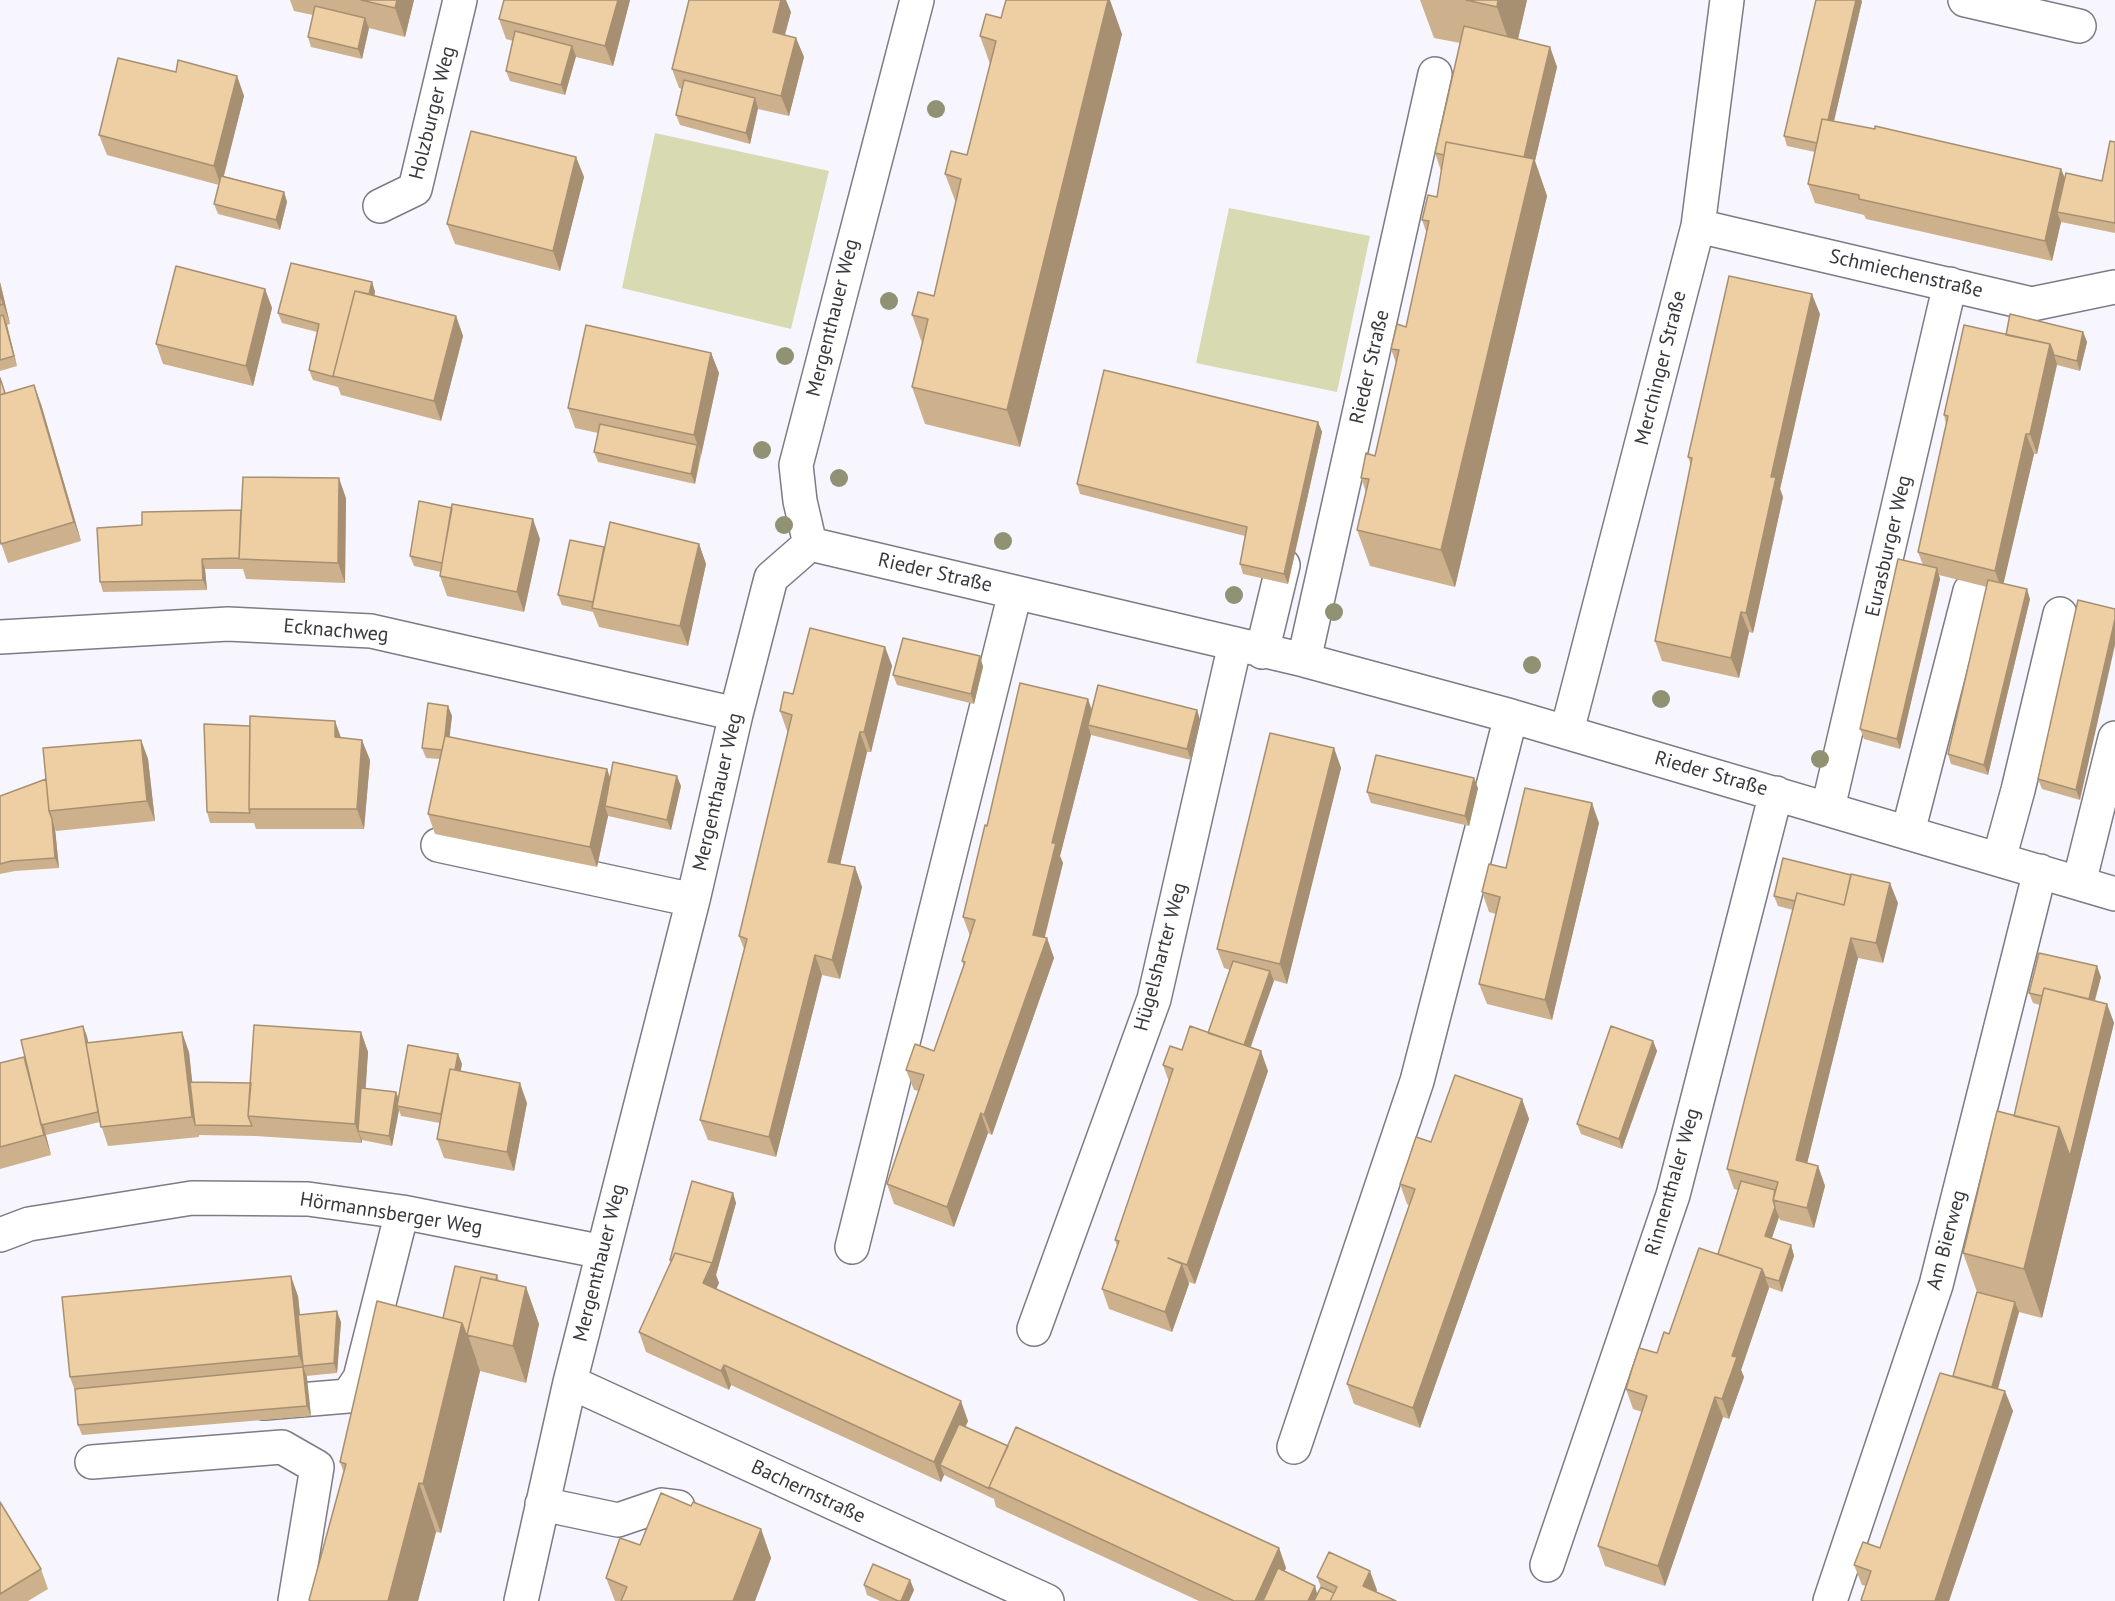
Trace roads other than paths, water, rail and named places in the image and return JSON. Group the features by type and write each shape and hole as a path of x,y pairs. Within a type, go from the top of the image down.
{"street":[{"name":"Holzburger Weg","path":"380,206 415,189 460,0"},
{"name":"Mergenthauer Weg","path":"521,1601 570,1382 693,900 736,714 771,578 810,544 800,501 796,465 917,0"},
{"name":"Merchinger Straße","path":"1567,731 1698,226 1727,0"},
{"path":"1965,0 2079,26"},
{"name":"Rieder Straße","path":"1304,660 1435,74"},
{"name":"Schmiechenstraße","path":"1698,226 2032,304 2115,287"},
{"name":"Eurasburger Weg","path":"1828,808 1950,284"},
{"name":"Rieder Straße","path":"810,544 1304,660 1567,731 2115,894"},
{"name":"Hügelsharter Weg","path":"1034,1329 1154,999 1246,647 1272,563"},
{"path":"1908,832 1970,591"},
{"path":"852,1247 1015,593"},
{"path":"1999,859 2019,790 2060,614"},
{"name":"Ecknachweg","path":"0,637 228,624 370,631 736,714"},
{"path":"1294,1447 1416,1081 1511,716"},
{"path":"2079,884 2115,738"},
{"name":"Rinnenthaler Weg","path":"1547,1565 1673,1195 1776,793"},
{"path":"438,845 693,900"},
{"name":"Am Bierweg","path":"1830,1601 1936,1285 2040,871"},
{"name":"Hörmannsberger Weg","path":"0,1235 29,1224 192,1198 308,1199 402,1212 603,1252"},
{"path":"231,1406 348,1396 360,1378 402,1212"},
{"name":"Bachernstraße","path":"570,1382 1047,1601"},
{"path":"92,1462 282,1447 317,1467 295,1601"},
{"path":"542,1504 618,1520 662,1505 678,1507"}]}
